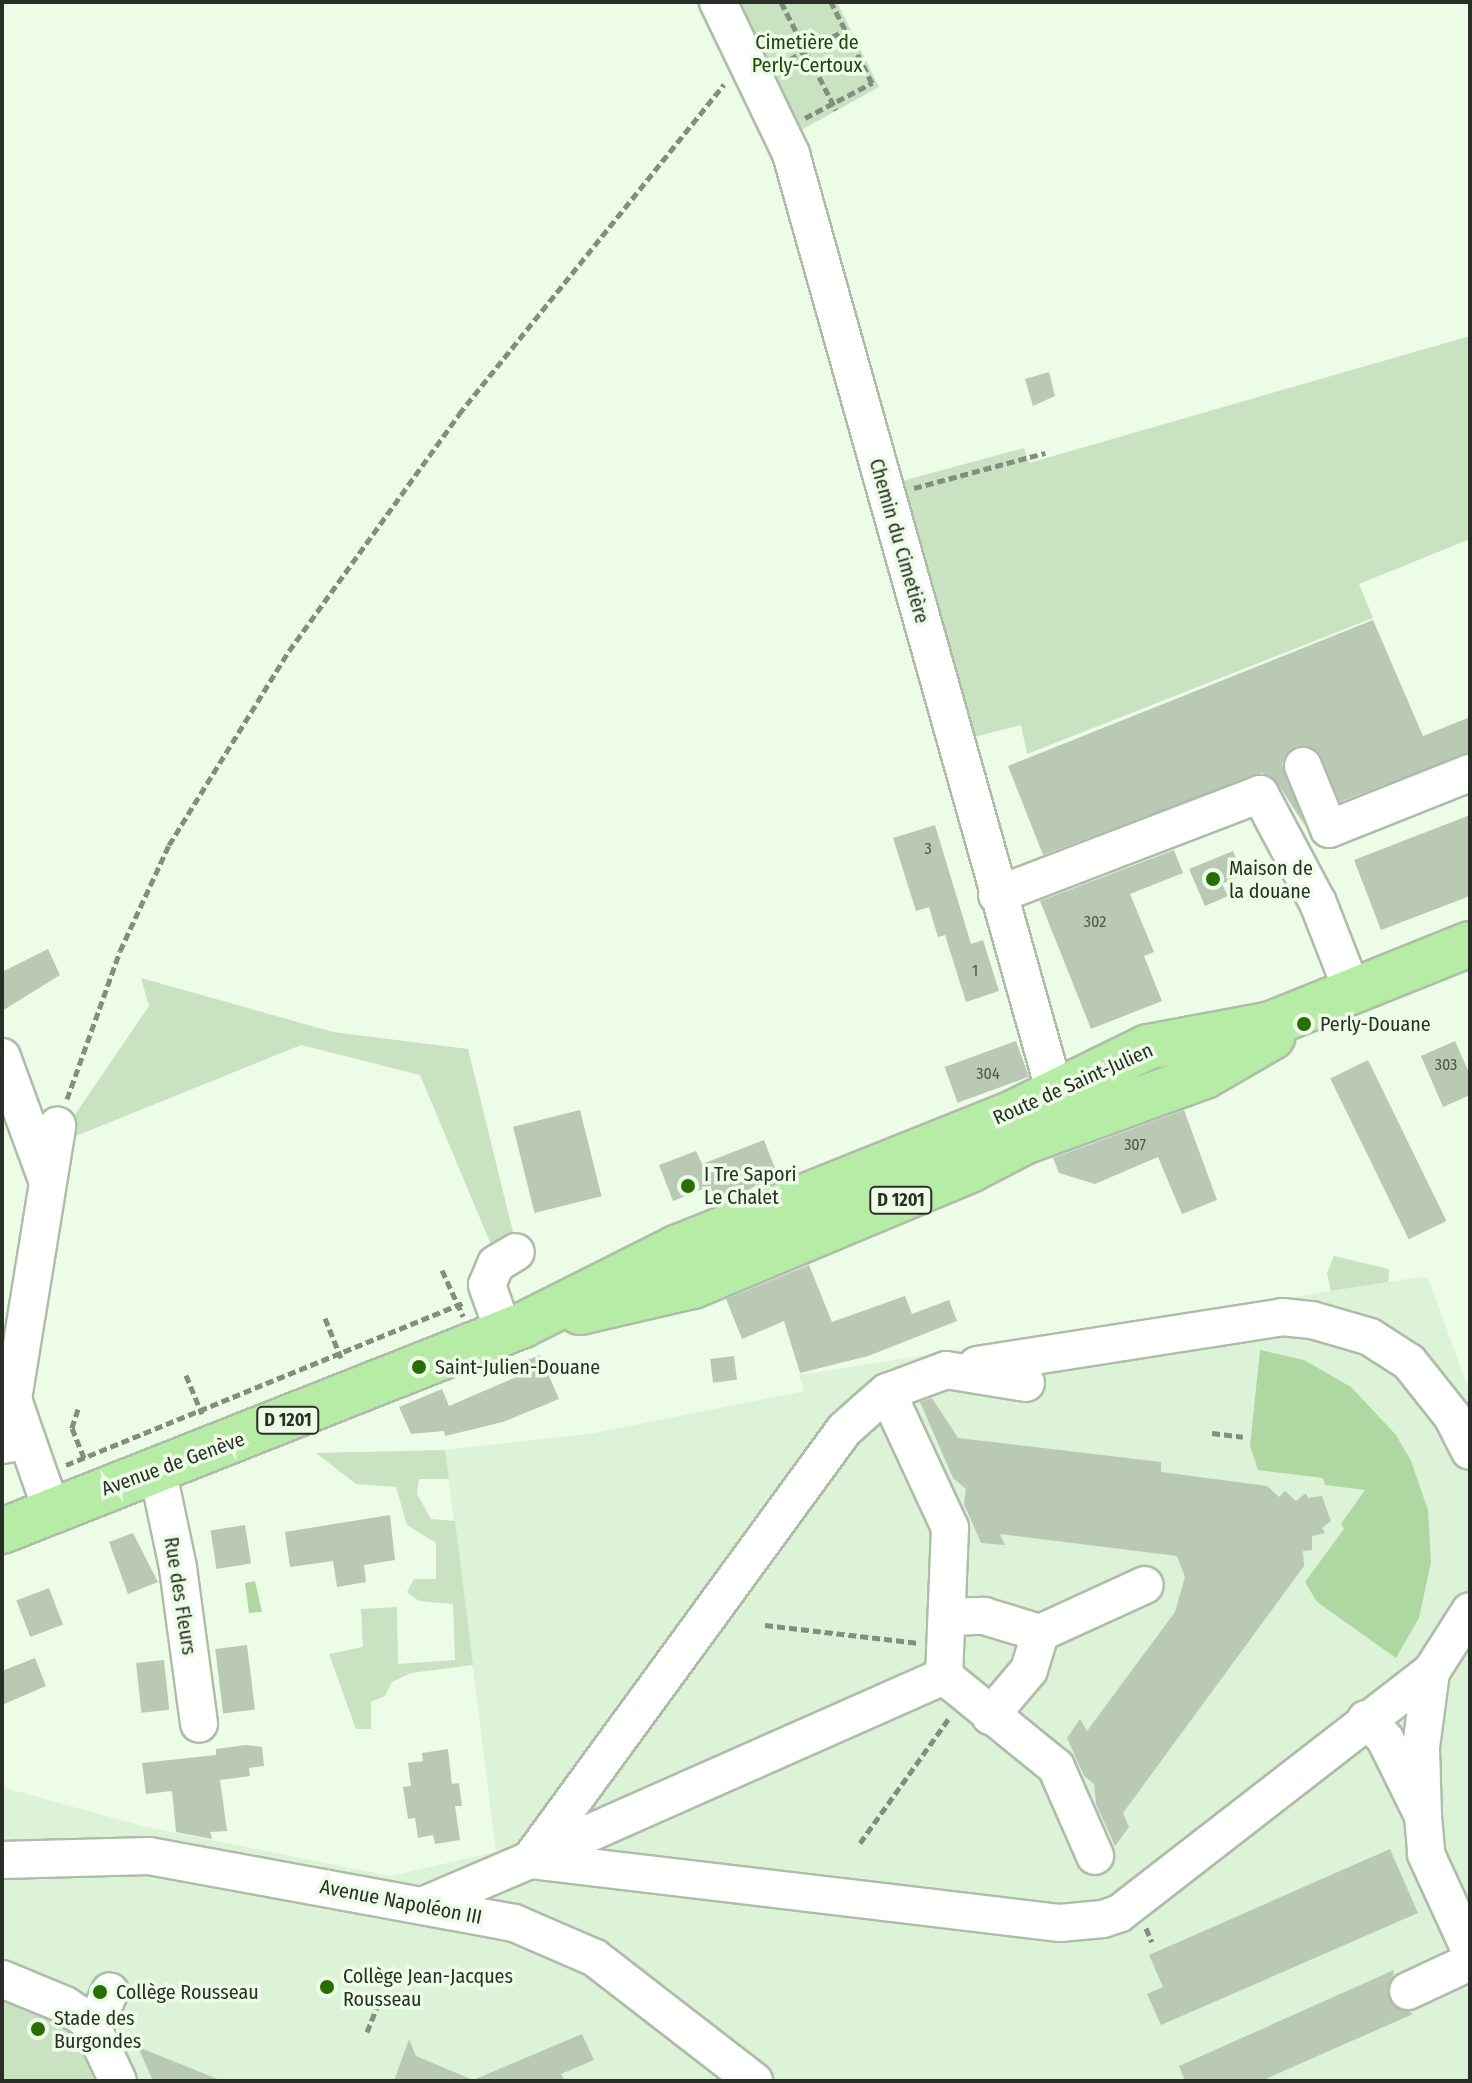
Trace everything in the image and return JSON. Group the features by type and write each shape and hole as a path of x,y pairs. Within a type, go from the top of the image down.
{"main road":[{"name":"Route de Saint-Julien","path":"791,1247 970,1170 1020,1127 1054,1089 1148,1047 1271,1024 1470,944"},
{"name":"Route de Saint-Julien","path":"771,1206 905,1155 1205,1076 1269,1039 1470,955"},
{"path":"816,1189 831,1230"},
{"name":"Avenue de Genève","path":"2,1531 44,1493 157,1468 208,1430 347,1374 490,1320 641,1281 771,1206"},
{"name":"Avenue de Genève","path":"641,1281 693,1286 791,1247"}],"street":[{"name":"Chemin du Cimetière","path":"718,2 756,60 791,154 1054,1089"},
{"path":"1303,766 1329,829 1470,773"},
{"path":"997,895 1260,794 1318,903 1346,975"},
{"path":"2,1057 48,1183"},
{"path":"44,1493 15,1442 13,1399 57,1126"},
{"path":"490,1320 491,1271 516,1252"},
{"path":"530,1860 844,1430 887,1392 946,1370 1282,1317 1312,1320 1370,1337 1409,1362 1452,1416 1470,1451"},
{"path":"946,1370 1026,1383"},
{"path":"887,1392 950,1528 958,1670 1056,1767 1095,1856"},
{"name":"Rue des Fleurs","path":"157,1468 178,1568 199,1724"},
{"path":"958,1670 984,1616 1040,1633 1145,1585"},
{"path":"530,1860 1084,1923 1120,1913 1366,1719 1431,1672 1470,1611"},
{"path":"422,1906 958,1670 1029,1670 1040,1633"},
{"path":"1431,1672 1421,1747 1426,1854 1470,1950"},
{"path":"1366,1719 1385,1739 1423,1816"},
{"name":"Avenue Napoléon III","path":"2,1860 149,1856 514,1923 574,1946 754,2081"},
{"path":"1408,1991 1470,1962"},
{"path":"2,1979 65,2005 94,2027 120,2077"},
{"path":"94,2027 110,1991"}],"path":[{"path":"781,2 836,110"},
{"path":"794,124 872,83 831,2"},
{"path":"57,1126 120,951 169,845 289,651 459,414 719,91 756,60 806,51 845,30"},
{"path":"886,496 1045,453"},
{"path":"44,1493 490,1320 442,1270"},
{"path":"325,1318 347,1374"},
{"path":"186,1375 208,1430"},
{"path":"1212,1433 1243,1437"},
{"path":"765,1625 958,1670 860,1843"},
{"path":"367,2032 379,2003"}],"shaded area":[{"path":"1428,1278 1470,1393 1470,2081 2,2081 2,1787 142,1826 390,1876 496,1852 445,1450 589,1434 804,1391 799,1375"},
{"path":"1260,1350 1304,1360 1351,1387 1396,1435 1411,1461 1428,1510 1431,1562 1419,1618 1396,1658 1317,1602 1305,1582 1344,1529 1341,1524 1365,1490 1325,1485 1323,1478 1258,1470 1250,1446"},
{"path":"255,1581 262,1612 249,1613 245,1583"}],"green space":[{"name":"Cimetière de Perly-Certoux","path":"727,2 837,2 879,87 794,134"},
{"path":"1470,336 1470,539 1359,584 1373,618 1027,754 1021,725 963,740 891,484 1024,448 1029,463"},
{"path":"141,978 333,1032 468,1049 514,1236 492,1247 420,1075 301,1045 66,1140 70,1122 149,1006"},
{"path":"1334,1256 1389,1269 1388,1282 1331,1291 1327,1273"},
{"path":"445,1450 449,1479 419,1479 417,1494 431,1519 455,1521 473,1665 411,1673 392,1682 385,1696 371,1702 371,1729 356,1729 329,1654 363,1647 361,1609 397,1607 398,1664 455,1660 453,1604 419,1601 407,1592 414,1579 436,1579 436,1543 407,1525 396,1487 356,1484 316,1453"},
{"name":"Stade des Burgondes","path":"2,1995 65,2021 81,2038 98,2081 2,2081"}],"building":[{"path":"1049,372 1055,396 1033,406 1025,379"},
{"path":"1373,620 1423,736 1470,717 1470,752 1340,802 1316,750 1296,746 1282,764 1305,826 1278,784 1262,773 1043,855 1008,766"},
{"path":"1470,815 1470,896 1381,930 1354,860"},
{"path":"935,825 971,944 983,940 999,991 966,1002 945,935 938,937 929,907 916,911 893,838"},
{"path":"1174,850 1183,873 1130,894 1154,952 1144,956 1162,1001 1091,1029 1040,901"},
{"name":"Maison de la douane","path":"1233,851 1243,875 1222,884 1228,896 1205,906 1189,869"},
{"path":"48,949 60,975 2,1011 2,972"},
{"path":"1016,1041 1029,1077 958,1103 945,1067"},
{"path":"1455,1041 1470,1075 1470,1095 1443,1107 1421,1056"},
{"path":"1368,1060 1446,1221 1409,1239 1330,1078"},
{"path":"580,1110 602,1196 535,1213 513,1127"},
{"path":"1184,1110 1217,1200 1182,1214 1158,1157 1095,1184 1059,1173 1053,1158"},
{"path":"764,1140 778,1176 718,1204 710,1186 673,1201 659,1165 696,1151 702,1164"},
{"path":"809,1265 832,1322 905,1296 912,1314 949,1300 957,1321 868,1356 800,1373 784,1321 742,1339 726,1299"},
{"path":"540,1355 559,1399 503,1422 445,1436 444,1431 411,1434 399,1407 442,1389 449,1406 521,1375 517,1364"},
{"path":"734,1356 737,1380 713,1383 710,1359"},
{"path":"932,1398 958,1438 1161,1462 1161,1472 1267,1486 1279,1497 1285,1491 1296,1501 1306,1493 1308,1498 1322,1496 1331,1521 1322,1528 1325,1533 1312,1536 1312,1550 1303,1551 1304,1566 1123,1813 1129,1827 1115,1846 1096,1804 1094,1784 1084,1776 1067,1738 1080,1719 1087,1731 1175,1612 1185,1577 1177,1556 1000,1534 1005,1545 981,1543 964,1504 966,1489 953,1478 920,1402"},
{"path":"390,1515 395,1560 364,1565 366,1582 337,1587 333,1561 290,1567 285,1532"},
{"path":"245,1525 251,1564 217,1569 210,1530"},
{"path":"133,1533 158,1582 128,1594 109,1542"},
{"path":"49,1588 63,1624 30,1637 16,1601"},
{"path":"247,1645 255,1710 223,1713 215,1649"},
{"path":"35,1658 46,1686 2,1705 2,1671"},
{"path":"164,1660 169,1710 141,1713 136,1663"},
{"path":"246,1745 262,1747 264,1766 249,1768 250,1776 220,1780 227,1831 210,1832 212,1839 176,1832 172,1791 146,1794 142,1763 216,1755 216,1749"},
{"path":"448,1749 452,1784 459,1783 462,1806 455,1806 460,1840 435,1844 433,1835 418,1838 415,1818 408,1819 403,1787 411,1786 408,1763 423,1761 422,1753"},
{"path":"1390,1849 1418,1913 1161,2025 1147,1994 1163,1987 1149,1955"},
{"path":"1394,1970 1389,1999 1413,2014 1261,2081 1185,2081 1179,2066"},
{"path":"582,2034 594,2060 561,2074 565,2081 394,2081 409,2039 416,2056 473,2080"},
{"path":"138,2047 220,2080 220,2081 153,2081"}],"place":[{"name":"Maison de la douane","path":"1213,879"},
{"name":"Perly-Douane","path":"1304,1024"},
{"name":"I Tre Sapori Le Chalet","path":"688,1186"},
{"name":"Saint-Julien-Douane","path":"419,1367"},
{"name":"Collège Jean-Jacques Rousseau","path":"327,1987"},
{"name":"Collège Rousseau","path":"100,1992"},
{"name":"Stade des Burgondes","path":"38,2029"}]}
